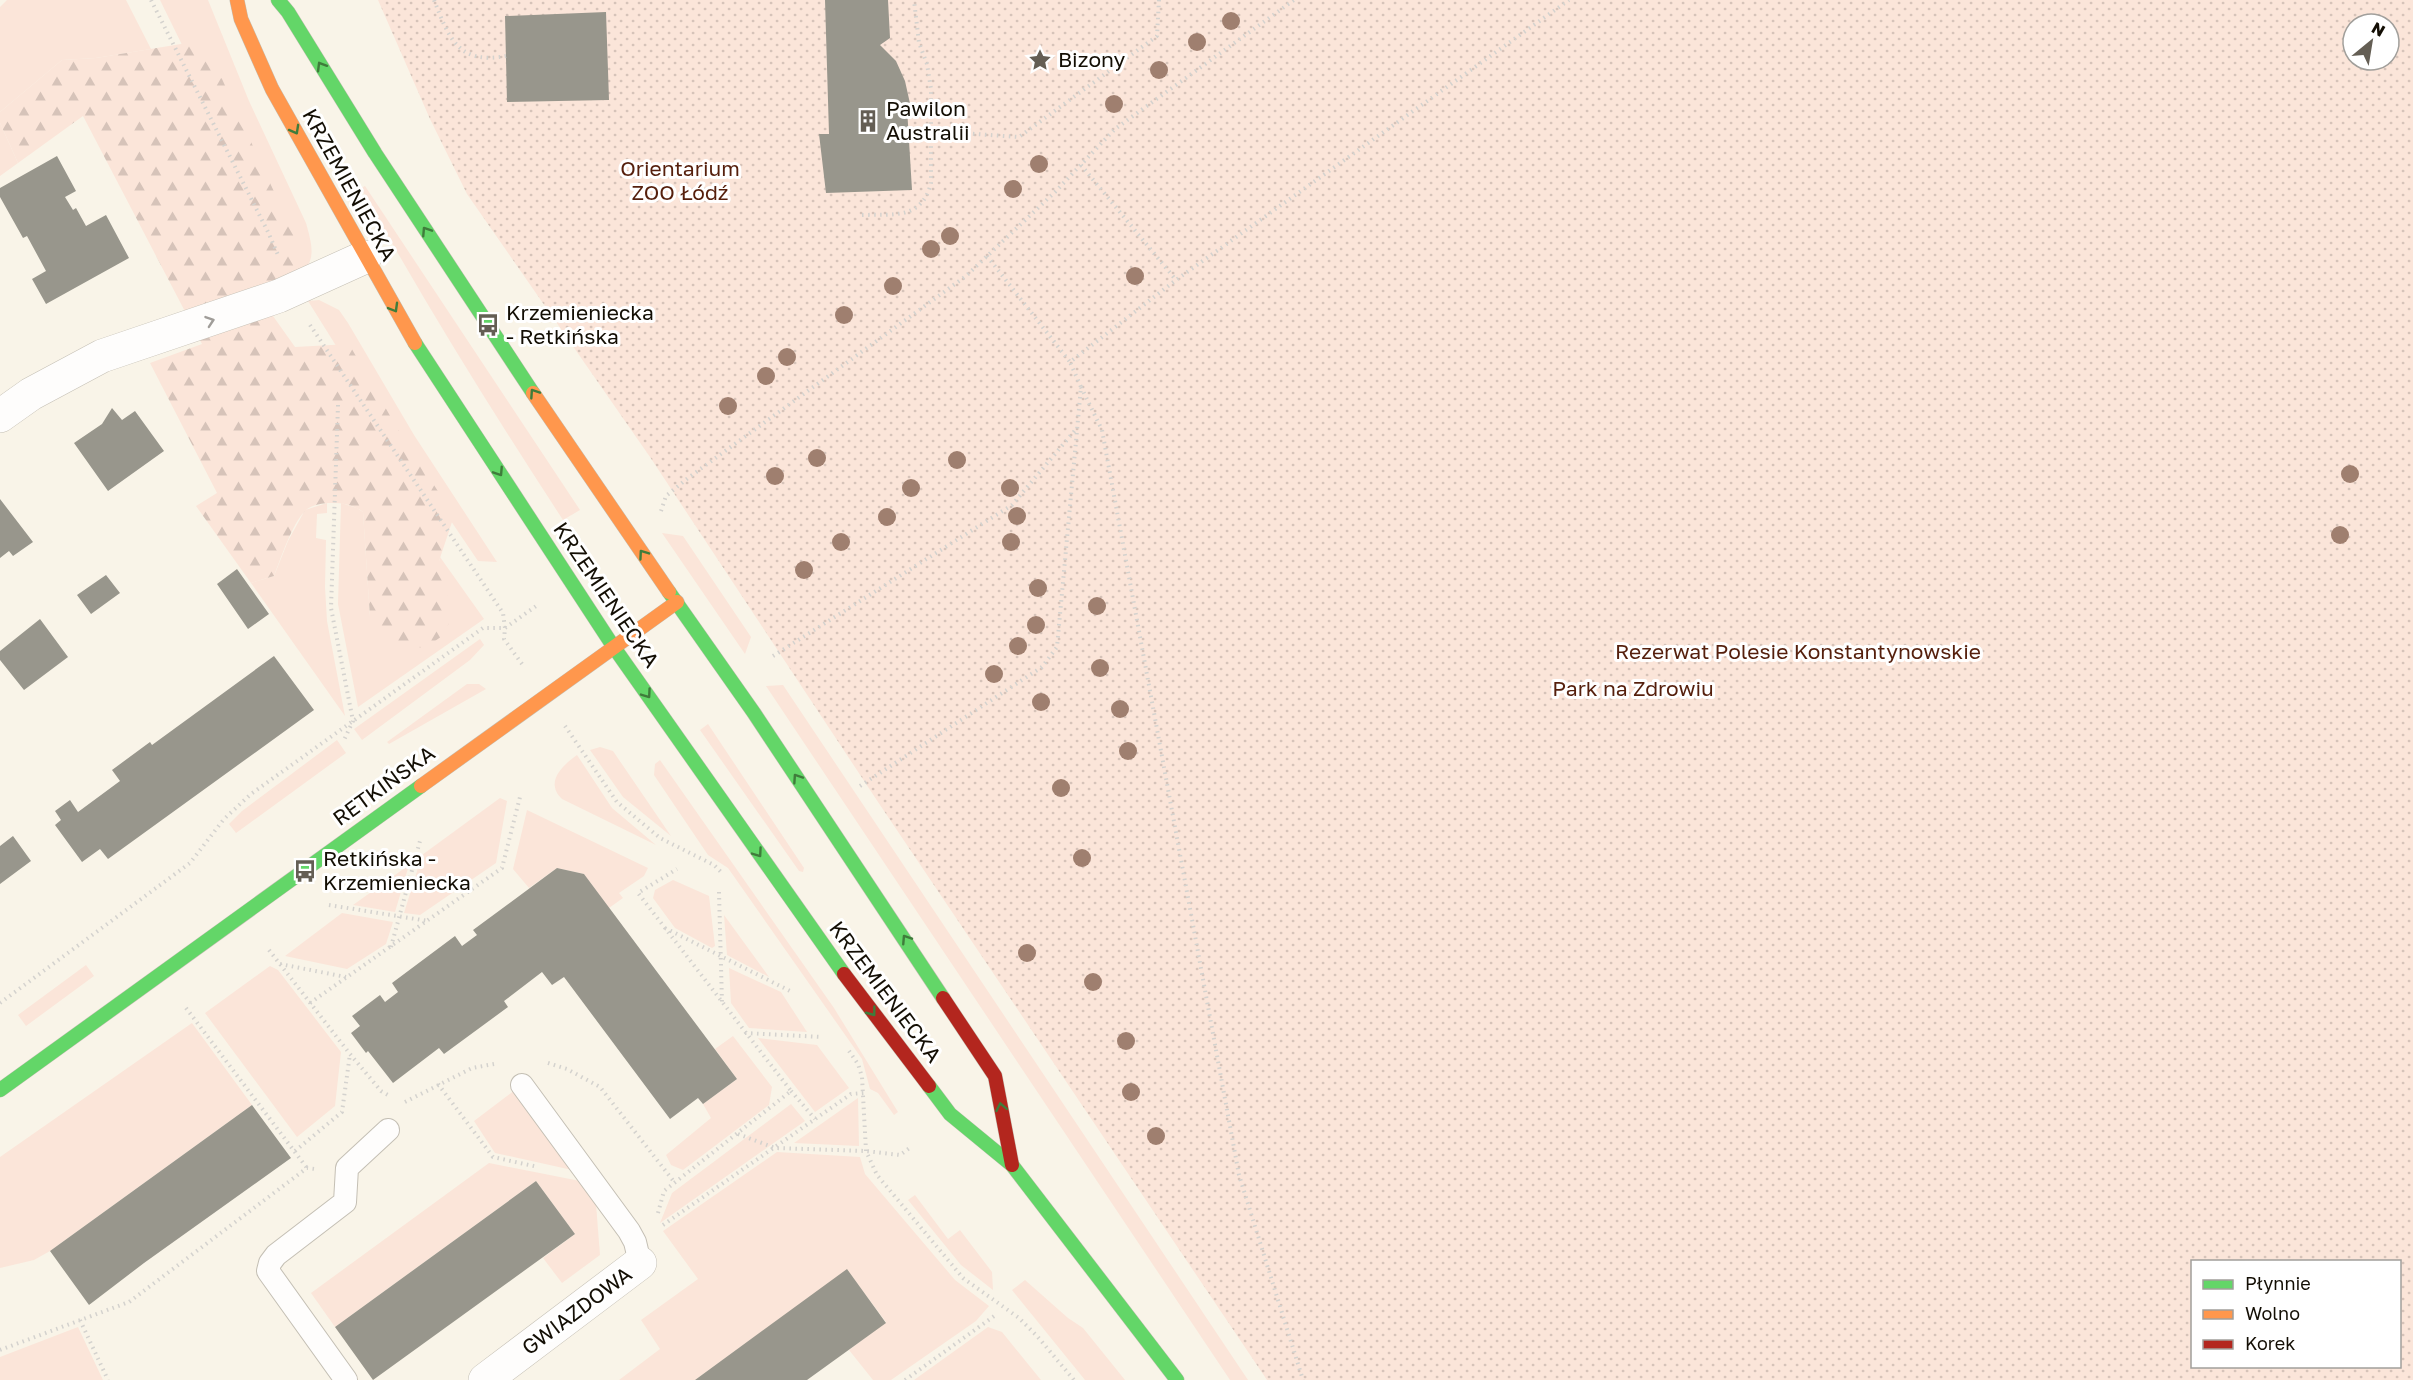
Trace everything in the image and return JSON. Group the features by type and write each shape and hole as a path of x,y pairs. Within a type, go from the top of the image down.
{"main road":[{"name":"KRZEMIENIECKA","path":"237,0 241,19 272,89 410,335 613,646 847,978 950,1114 1012,1165 1178,1380"},
{"name":"KRZEMIENIECKA","path":"278,0 288,12 375,153 488,325 891,917 995,1076 1012,1165"},
{"name":"RETKIŃSKA","path":"0,1090 677,602"}],"street":[{"path":"0,416 31,394 102,356 292,291 365,257"},
{"name":"GWIAZDOWA","path":"485,1380 642,1246"}],"lane":[{"path":"522,1085 642,1246"},
{"path":"346,1380 268,1271 276,1255 345,1202 345,1178 351,1162 388,1130"}],"path":[{"path":"151,0 268,232 292,291 309,323 503,612 504,639 520,661"},
{"path":"434,0 448,34 458,48 473,56 490,59 506,56"},
{"path":"862,215 907,213 919,206 928,196 931,183 931,88 927,64 919,43 914,0"},
{"path":"931,131 1019,137 1157,36 1159,0"},
{"path":"666,496 966,276 1115,129 1294,0"},
{"path":"1070,362 1176,280 1569,0"},
{"path":"1081,165 1176,280"},
{"path":"987,256 1070,362 1102,429 1239,1175 1303,1380"},
{"path":"860,786 1042,667 1051,658 1057,646 1082,387"},
{"path":"338,405 331,608 353,721 344,740"},
{"path":"773,656 1012,505 1078,427"},
{"path":"0,1003 190,863 236,806 483,628 505,628 528,612"},
{"path":"564,724 617,802 660,838 714,865 730,884"},
{"path":"310,1004 502,868 521,793"},
{"path":"391,947 420,841"},
{"path":"677,869 638,893 814,1119"},
{"path":"719,892 723,1004"},
{"path":"330,905 428,921"},
{"path":"663,927 790,991"},
{"path":"269,950 381,1091"},
{"path":"280,964 346,977"},
{"path":"186,1008 307,1168"},
{"path":"745,1033 822,1037"},
{"path":"844,1044 858,1064 864,1093 866,1151 877,1175 963,1278 1019,1318 1074,1380"},
{"path":"295,1150 342,1112 350,1054"},
{"path":"438,1084 493,1157 592,1179"},
{"path":"642,1246 664,1191 791,1091"},
{"path":"642,1246 814,1119 851,1094 864,1093"},
{"path":"738,1134 775,1148 866,1151 900,1155 910,1147"},
{"path":"657,1162 675,1183"},
{"path":"0,1350 129,1302 307,1168 321,1169 345,1178"},
{"path":"905,1380 997,1314"},
{"path":"80,1320 108,1380"}],"green space":[{"path":"7,0 126,0 151,49 96,58 62,60 0,112 0,7"},
{"path":"160,0 208,0 249,101 306,223 312,253 308,266 296,277"},
{"name":"Park na Zdrowiu","path":"378,0 2413,0 2413,1380 1267,1380 878,802 650,457 467,194 430,119"},
{"path":"193,42 222,79 294,235 299,256 273,316 295,347 349,344 397,428 454,516 439,561 452,613 445,634 425,648 384,643 375,630 370,617 363,512 352,506 328,503 307,509 291,533 274,576 251,583 196,506 217,493 150,363 202,344 83,116 18,163 0,123 0,112 62,60 96,58"},
{"path":"0,123 18,163 0,176"},
{"path":"365,186 580,510 563,520 434,314 361,188"},
{"path":"319,300 339,310 348,323 414,435 497,562 478,561 380,416 308,301"},
{"path":"327,503 327,513 317,514 316,538 326,540 327,621 345,716 251,583 274,576 288,541 305,510"},
{"path":"341,503 363,512 370,617 439,561 440,557 484,619 358,707 338,604"},
{"path":"662,533 683,536 751,637 745,654"},
{"path":"480,639 484,645 470,660 362,740 354,729"},
{"path":"467,684 479,684 486,689 389,744 387,742"},
{"path":"783,685 1248,1380 1230,1380 766,686"},
{"path":"708,724 804,868 803,872 799,871 700,730"},
{"path":"337,740 346,753 236,833 229,824 242,811"},
{"path":"600,747 613,751 671,836 623,797 590,750"},
{"path":"577,755 612,808 656,845 562,799 557,793 555,780 561,769"},
{"path":"660,760 834,1008 898,1112 894,1115 878,1093 870,1089 862,1059 728,868 708,855 654,775 655,764"},
{"path":"500,798 507,801 496,863 420,915 404,913 422,855"},
{"path":"527,810 648,868 644,876 619,893 623,898 609,908 584,874 557,868 529,888 513,869"},
{"path":"409,865 395,912 353,905"},
{"path":"673,880 709,896 715,946 712,948 675,928 653,898 655,890"},
{"path":"342,913 393,922 386,944 347,969 285,956"},
{"path":"724,915 769,977 727,955"},
{"path":"86,965 94,976 26,1026 18,1015"},
{"path":"270,966 278,970 341,1052 335,1106 297,1137 205,1013"},
{"path":"729,968 781,992 807,1032 749,1028 731,1003"},
{"path":"192,1023 252,1105 50,1251 34,1260 0,1268 0,1157"},
{"path":"733,1036 772,1087 769,1105 683,1170 671,1165 666,1155 711,1118 703,1104 737,1079 715,1049"},
{"path":"758,1038 817,1045 849,1088 815,1112"},
{"path":"515,1090 572,1170 495,1153 474,1121"},
{"path":"858,1098 859,1146 794,1143"},
{"path":"791,1104 805,1121 660,1223 672,1193"},
{"path":"777,1152 860,1157 865,1174 955,1280 989,1306 976,1321 891,1380 873,1380 849,1350 886,1322 847,1270 695,1380 619,1380 660,1349 641,1320 698,1279 663,1231"},
{"path":"489,1163 580,1181 596,1204 600,1255 562,1283 543,1258 575,1234 536,1181 335,1327 311,1293"},
{"path":"915,1195 948,1239 960,1230 992,1272 993,1290 961,1265 908,1200"},
{"path":"1025,1280 1068,1318 1083,1328 1125,1380 1085,1380 1012,1290"},
{"path":"78,1327 103,1380 0,1380 0,1357"},
{"path":"988,1327 1002,1332 1041,1380 914,1380"}],"building":[{"name":"Pawilon Australii","path":"825,0 888,0 890,38 880,45 896,61 905,81 911,108 907,108 912,190 826,193 819,134 829,134"},
{"path":"606,12 609,100 507,102 505,16"},
{"path":"57,156 76,191 65,197 73,210 76,208 86,226 106,215 129,258 46,304 32,279 46,271 27,236 23,238 0,197 0,188"},
{"path":"112,408 122,420 135,411 164,451 108,491 74,443 102,424"},
{"path":"0,499 33,542 13,556 9,551 0,558"},
{"path":"237,569 269,614 248,629 217,584"},
{"path":"106,575 120,593 91,614 77,595"},
{"path":"40,619 68,657 24,690 0,660 0,651"},
{"path":"274,656 314,710 108,859 100,849 82,862 55,825 61,820 55,811 70,800 78,812 120,781 112,770 150,742 152,745"},
{"path":"13,836 31,861 0,884 0,846"},
{"path":"557,868 584,874 737,1079 703,1104 698,1098 670,1119 564,977 552,985 542,972 504,1001 508,1007 444,1054 439,1048 393,1083 351,1033 360,1026 352,1016 380,995 385,1002 398,992 392,983 455,936 462,946 477,935 473,930"},
{"path":"252,1105 291,1158 89,1305 50,1251"},
{"path":"536,1181 575,1234 373,1380 335,1327"},
{"path":"847,1269 886,1323 807,1380 695,1380"}],"traffic: fast":[{"path":"278,0 288,12 375,153 533,393"},
{"path":"415,343 613,646 844,974"},
{"path":"669,592 754,713 943,998"},
{"path":"0,1090 421,786"},
{"path":"929,1086 950,1114 1012,1165 1177,1380"}],"traffic: slow":[{"path":"237,0 241,19 272,89 415,343"},
{"path":"533,393 669,592"},
{"path":"421,786 677,602"}],"traffic: jam":[{"path":"844,974 929,1086"},
{"path":"943,998 995,1076 1012,1165"}],"place":[{"name":"Bizony","path":"1040,60"},
{"name":"Pawilon Australii","path":"868,121"},
{"name":"Krzemieniecka - Retkińska","path":"488,325"},
{"name":"Retkińska - Krzemieniecka","path":"305,871"}],"park label":[{"name":"Orientarium ZOO Łódź","path":"680,181"},
{"name":"Rezerwat Polesie Konstantynowskie","path":"1798,652"}]}
